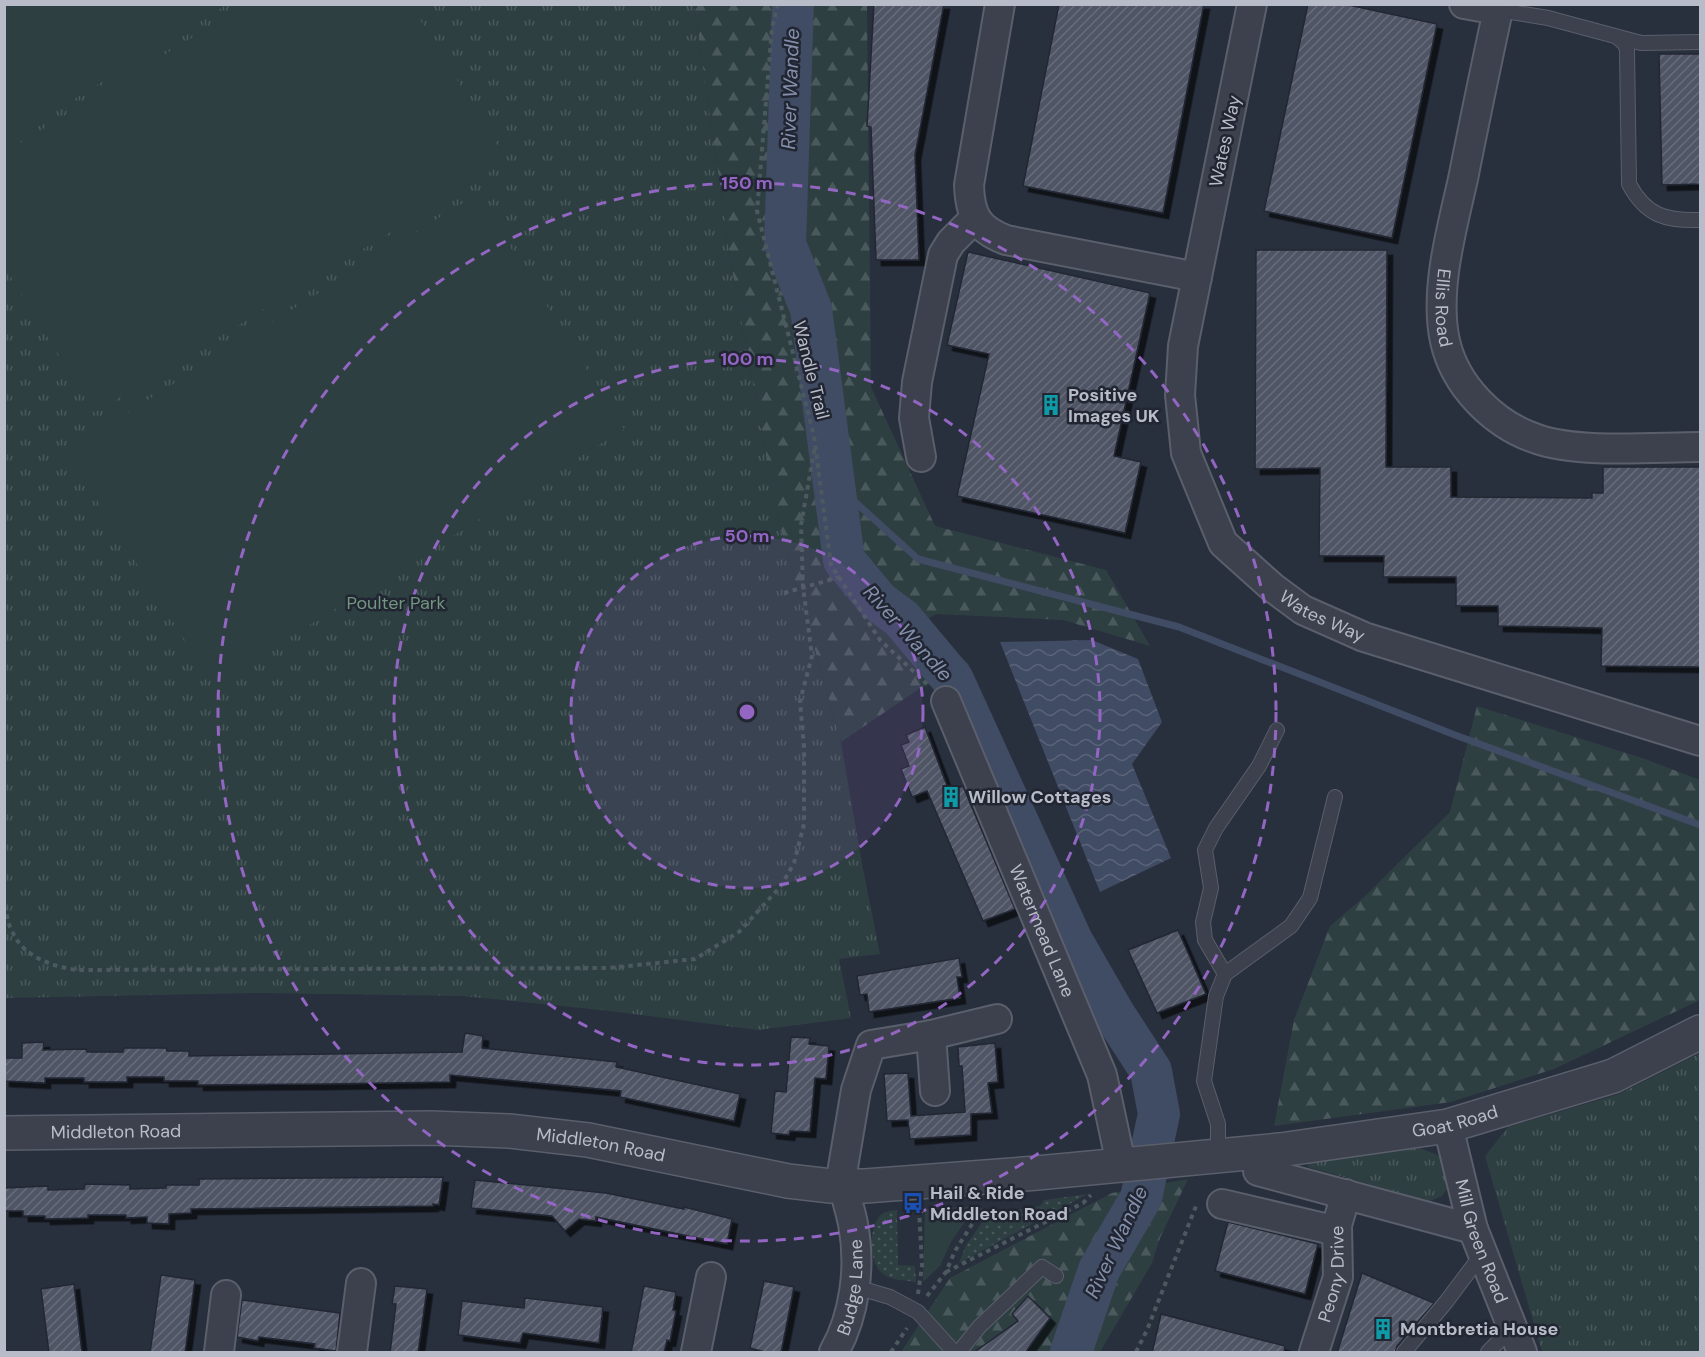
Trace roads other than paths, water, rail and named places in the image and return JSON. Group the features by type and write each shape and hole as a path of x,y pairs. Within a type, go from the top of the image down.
{"street":[{"path":"1000,4 969,185 969,197 975,218 990,234 1006,240 1197,277"},
{"name":"Wates Way","path":"1252,4 1183,346 1180,395 1186,453 1223,543 1272,587 1303,610 1364,637 1701,741"},
{"path":"1464,4 1498,10"},
{"name":"Ellis Road","path":"1498,10 1447,257 1442,303 1445,340 1449,353 1468,389 1483,407 1517,431 1539,440 1593,447 1701,447"},
{"path":"921,457 914,418 917,382 942,255 951,242 975,218"},
{"name":"Watermead Lane","path":"946,701 1099,1066 1121,1164"},
{"path":"935,1091 931,1035 998,1019"},
{"name":"Goat Road","path":"1206,1157 1280,1150 1448,1126 1613,1076 1701,1032"},
{"name":"Budge Lane","path":"834,1353 856,1287 853,1223 842,1173 856,1090 870,1045 931,1035"},
{"name":"Mill Green Road","path":"1448,1126 1477,1241 1516,1341"},
{"name":"Middleton Road","path":"4,1133 419,1128 509,1131 588,1140 788,1181 843,1185 936,1181 1206,1157"},
{"path":"1258,1171 1346,1194 1477,1241"},
{"name":"Peony Drive","path":"1314,1353 1338,1277 1337,1231 1346,1194"},
{"path":"1209,1204 1337,1231"},
{"path":"696,1353 711,1277"},
{"path":"352,1353 361,1283"},
{"path":"219,1353 226,1295"}],"lane":[{"path":"1498,10 1529,10 1641,43 1701,42"},
{"path":"1617,37 1628,50 1629,184 1636,198 1648,209 1662,217 1701,220"},
{"path":"1225,974 1205,940 1203,922 1211,888 1204,850 1216,828 1258,766 1276,729"},
{"path":"1206,1157 1218,1124 1204,1082 1216,996 1225,974 1292,926 1310,898 1335,797"},
{"path":"1404,1353 1446,1302 1477,1241"},
{"path":"959,1353 979,1327 1042,1267 1056,1276"},
{"path":"856,1287 890,1297 918,1312 954,1353"},
{"path":"1488,1353 1516,1341"}],"water":[{"path":"1092,640 1138,659 1162,722 1132,764 1171,858 1100,892 1000,642"}],"waterway":[{"name":"River Wandle","path":"793,4 785,244 811,309 844,560 878,601 902,619 953,680 1072,941 1114,1014 1151,1071 1159,1114 1141,1198 1099,1270 1071,1352"},
{"path":"832,481 918,559 1179,627 1455,735 1700,825"}],"place":[{"name":"Positive Images UK","path":"1051,405"},
{"name":"Willow Cottages","path":"951,797"},
{"name":"Hail & Ride Middleton Road","path":"913,1203"},
{"name":"Montbretia House","path":"1383,1329"}],"park label":[{"name":"Poulter Park","path":"396,603"}]}
